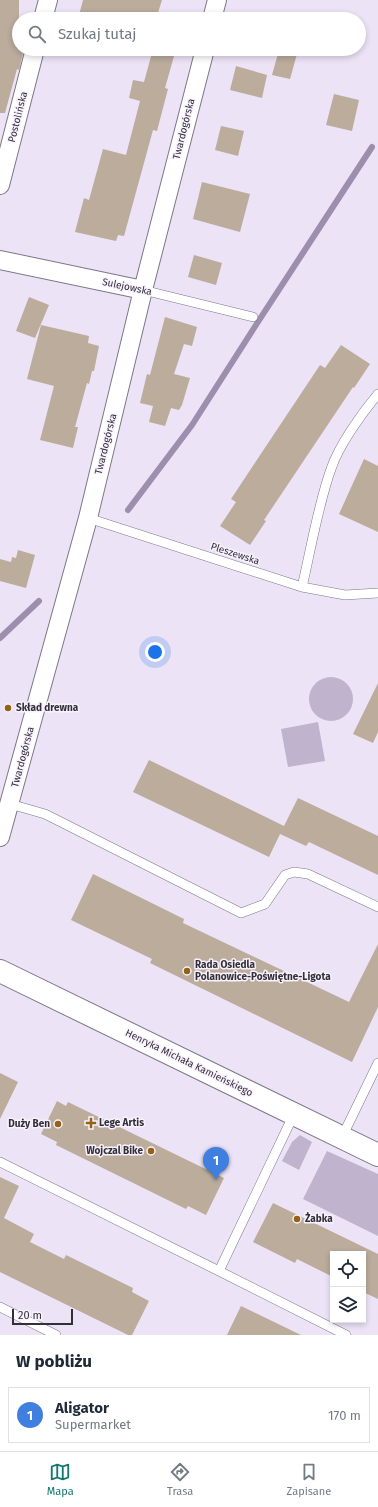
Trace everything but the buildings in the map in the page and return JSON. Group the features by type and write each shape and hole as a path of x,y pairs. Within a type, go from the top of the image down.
{"street":[{"path":"45,12 48,0"},
{"path":"214,12 217,0"},
{"name":"Postolińska","path":"0,186 33,56"},
{"name":"Twardogórska","path":"0,837 88,518 143,290 203,56"},
{"name":"Sulejowska","path":"0,260 143,290"},
{"name":"Henryka Michała Kamieńskiego","path":"0,971 378,1155"}],"lane":[{"name":"Sulejowska","path":"143,290 253,317"},
{"path":"302,587 319,512 331,468 348,436 378,394"},
{"name":"Pleszewska","path":"88,518 302,587 345,595 378,593"},
{"path":"10,804 45,814 241,913 265,904 285,875 294,872 308,874 378,907"},
{"path":"342,1137 378,1063"},
{"path":"219,1271 294,1114"},
{"path":"0,1162 346,1335"},
{"path":"0,1307 56,1335"}],"shaded area":[{"path":"331,677 343,681 349,687 353,699 349,711 343,717 331,721 319,717 313,711 309,699 313,687 319,681"},
{"path":"318,722 325,761 288,767 281,729"},
{"path":"300,1135 312,1142 299,1170 282,1161 292,1142"},
{"path":"327,1151 378,1174 378,1236 303,1199"}],"waterway":[{"path":"128,510 192,425 372,147"},
{"path":"0,638 39,601"}],"place":[{"name":"Skład drewna","path":"8,708"},
{"name":"Rada Osiedla Polanowice-Poświętne-Ligota","path":"187,971"},
{"name":"Lege Artis","path":"91,1123"},
{"name":"Duży Ben","path":"58,1124"},
{"name":"Wojczal Bike","path":"151,1151"},
{"name":"Aligator","path":"216,1180"},
{"name":"Żabka","path":"297,1219"}]}
